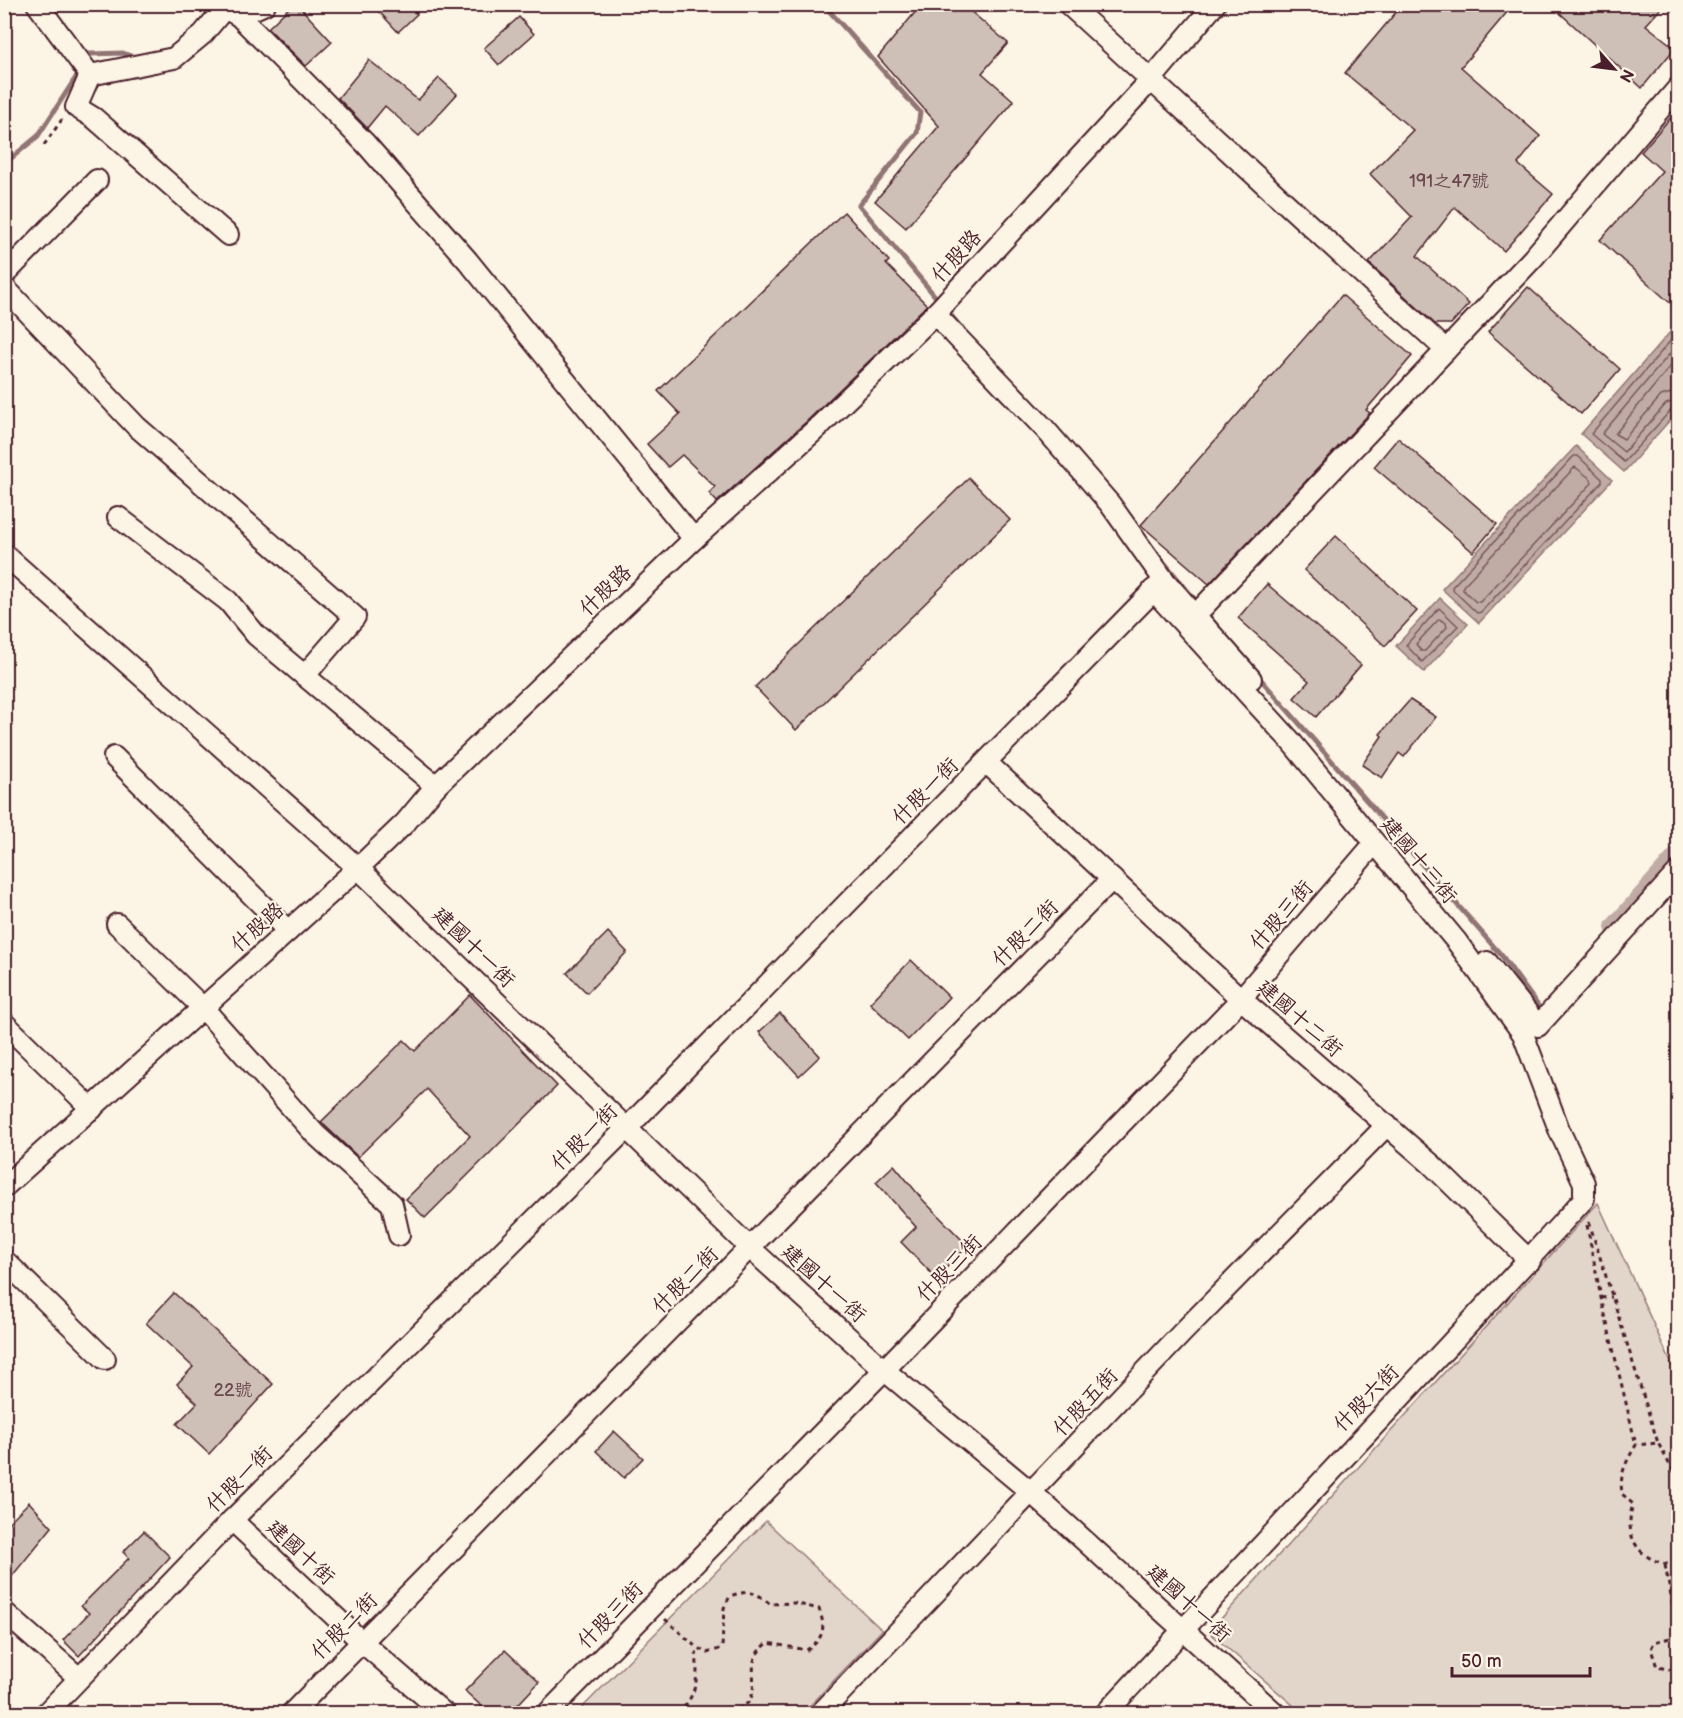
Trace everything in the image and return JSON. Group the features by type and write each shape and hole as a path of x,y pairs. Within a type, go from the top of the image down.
{"street":[{"path":"37,4 90,75"},
{"path":"90,75 174,58 230,10 266,4"},
{"path":"1068,4 1149,81 1446,350"},
{"name":"什股路","path":"4,1187 358,868 405,823 436,786 693,539 813,431 935,314 1149,81 1215,4"},
{"path":"230,10 366,143 468,261 693,539"},
{"path":"90,75 76,106 94,118 228,235"},
{"path":"1678,88 1533,258 1190,621 1423,881 1538,1026 1678,872"},
{"path":"4,275 97,180"},
{"path":"4,287 136,426 356,617 306,674"},
{"name":"建國十三街","path":"935,314 1045,429 1110,504 1159,585 1457,942 1523,1034 1560,1132 1584,1183 1584,1200"},
{"path":"118,517 228,601 256,634 436,786"},
{"name":"建國十一街","path":"4,554 358,868 750,1248 884,1370 1032,1493 1276,1713"},
{"name":"什股一街","path":"45,1713 232,1520 627,1128 1159,585"},
{"path":"114,757 288,931"},
{"name":"建國十二街","path":"987,763 1241,999 1387,1125 1530,1261"},
{"name":"什股三街","path":"547,1713 884,1370 1241,999 1374,844"},
{"name":"什股二街","path":"291,1713 1112,879"},
{"path":"117,924 203,1008 315,1134 393,1204 399,1235"},
{"path":"4,1023 92,1110"},
{"name":"什股五街","path":"820,1713 1182,1333 1387,1125"},
{"name":"什股六街","path":"1105,1713 1530,1261 1584,1200"},
{"path":"4,1260 105,1359"},
{"name":"建國十街","path":"232,1520 362,1642 445,1713"},
{"path":"4,1612 79,1678"}],"path":[{"path":"44,145 79,97"},
{"path":"1584,1200 1658,1443 1678,1480"},
{"path":"1584,1200 1601,1298 1636,1445 1624,1465 1620,1480 1622,1494 1633,1504 1628,1519 1631,1539 1638,1549 1665,1565 1678,1565"},
{"path":"1601,1298 1612,1297"},
{"path":"1636,1445 1658,1443"},
{"path":"1665,1565 1678,1635 1654,1642 1651,1649 1657,1667 1678,1671"},
{"path":"665,1619 696,1647 707,1653 722,1648 724,1608 730,1596 748,1590 759,1594 770,1604 794,1603 819,1609 825,1625 819,1641 807,1650 768,1643 758,1652 753,1662 755,1680 751,1699 741,1708 702,1713"},
{"path":"679,1713 692,1698 697,1674 696,1647"}],"shaded area":[{"path":"1598,1203 1678,1378 1678,1713 1302,1713 1209,1632"},
{"path":"766,1521 882,1630 803,1713 577,1713"}],"water":[{"path":"1678,323 1678,411 1624,472 1581,434"},
{"path":"1576,446 1612,480 1479,623 1442,589"},
{"path":"1440,598 1468,624 1424,672 1396,646"}],"building":[{"path":"293,4 297,4 332,42 306,66 268,28"},
{"path":"372,4 407,4 417,14 398,32"},
{"path":"922,4 962,4 1008,43 982,73 1014,101 906,228 875,201 939,126 878,57"},
{"path":"1403,4 1514,4 1461,67 1540,136 1518,164 1553,194 1504,251 1455,207 1417,256 1469,304 1451,324 1435,324 1369,263 1412,217 1370,174 1413,130 1345,73"},
{"path":"1550,4 1665,4 1646,25 1675,48 1642,88"},
{"path":"519,17 534,34 499,65 484,48"},
{"path":"369,60 418,100 439,78 457,94 419,136 385,106 367,128 338,98"},
{"path":"1678,109 1678,293 1670,303 1600,240 1662,171 1641,152"},
{"path":"844,212 889,261 886,264 927,305 806,422 717,502 709,493 715,487 682,455 668,467 647,444 680,414 658,391"},
{"path":"1528,287 1620,369 1581,414 1488,332"},
{"path":"1342,295 1412,356 1366,410 1370,413 1209,584 1141,525"},
{"path":"1398,438 1497,524 1473,552 1374,467"},
{"path":"969,478 1010,520 796,730 755,687"},
{"path":"1336,536 1417,611 1385,646 1304,570"},
{"path":"1267,584 1361,665 1316,717 1294,698 1309,681 1238,618"},
{"path":"1410,700 1436,717 1404,757 1399,753 1382,778 1362,765 1382,736 1380,734"},
{"path":"608,932 627,952 587,993 567,973"},
{"path":"911,960 949,997 908,1040 870,1003"},
{"path":"470,995 557,1086 425,1218 406,1199 470,1136 427,1089 358,1157 321,1122 404,1040 415,1051"},
{"path":"780,1013 820,1056 799,1076 759,1032"},
{"path":"894,1165 923,1200 968,1246 936,1278 901,1242 916,1227 876,1182"},
{"path":"174,1293 273,1384 209,1454 177,1424 197,1403 177,1384 193,1367 146,1323"},
{"path":"614,1431 643,1458 624,1478 596,1451"},
{"path":"29,1502 52,1527 4,1586 4,1527"},
{"path":"144,1531 170,1557 79,1656 63,1640 89,1613 81,1606 129,1558 123,1552"},
{"path":"505,1650 539,1682 510,1713 489,1713 465,1691"}],"waterway":[{"path":"823,4 920,112 917,133 859,205 940,302"},
{"path":"85,63 90,54 123,53 138,59"},
{"path":"4,164 38,136 80,71"},
{"path":"946,309 963,330"},
{"path":"1154,550 1217,626"},
{"path":"1257,675 1502,956 1541,1010"},
{"path":"1615,927 1678,856"}]}
